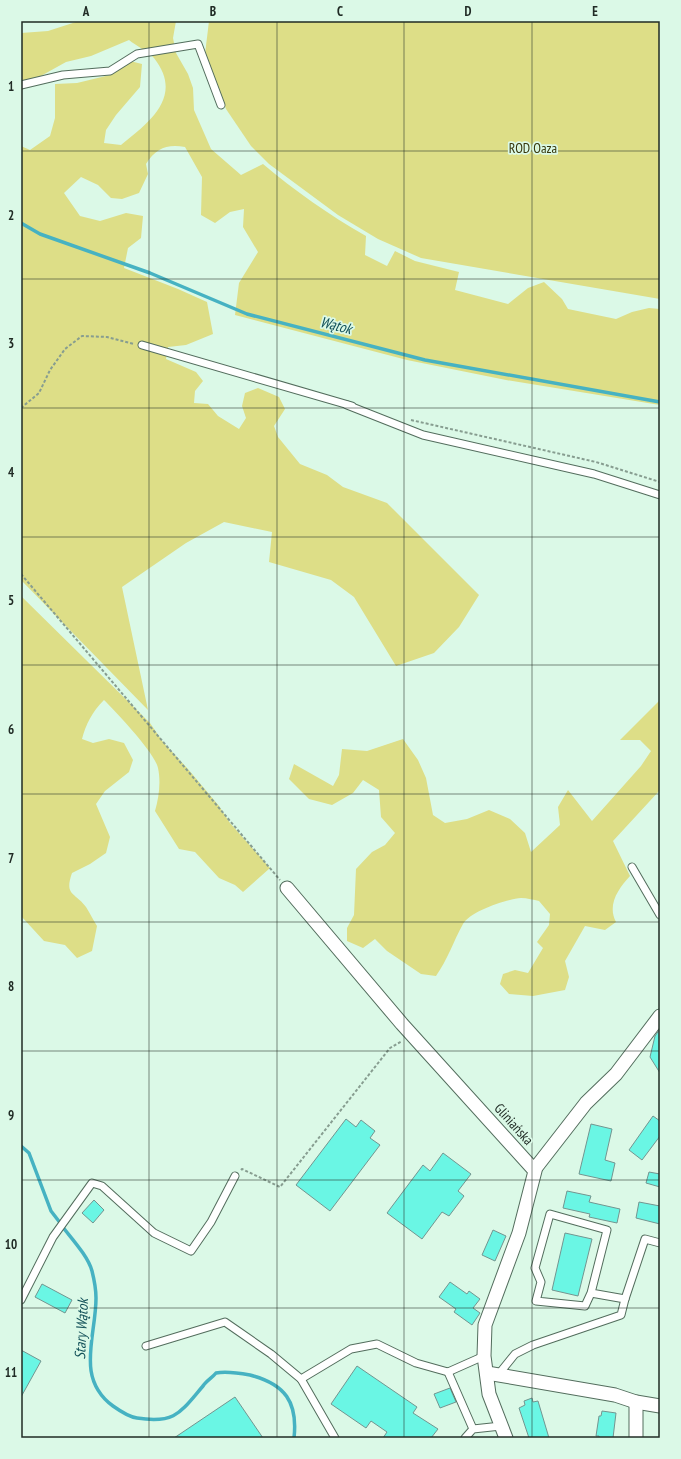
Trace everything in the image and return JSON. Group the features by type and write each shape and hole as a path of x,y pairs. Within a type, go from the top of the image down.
{"street":[{"name":"Gliniańska","path":"288,888 411,1035 534,1170"},
{"path":"503,1432 489,1394 492,1374 484,1356 485,1325 519,1233 534,1170 586,1102 616,1074 660,1016"},
{"path":"492,1374 614,1395 636,1402 660,1406"},
{"path":"636,1402 636,1438"}],"lane":[{"path":"21,85 63,75 110,71 138,54 198,44 221,105"},
{"path":"142,345 374,413 423,435 594,474 660,495"},
{"path":"632,867 660,914"},
{"path":"21,1300 53,1237 92,1183 102,1186 154,1233 191,1251 211,1222 235,1176"},
{"path":"550,1214 607,1230 591,1293 585,1306 536,1301 541,1282 535,1268 550,1214"},
{"path":"492,1374 515,1354 532,1344 621,1315 645,1239 660,1243"},
{"path":"591,1293 625,1299"},
{"path":"146,1346 225,1322 271,1354 301,1379 335,1438"},
{"path":"301,1379 351,1349 376,1344 416,1363 448,1372 484,1356"},
{"path":"448,1372 473,1429"},
{"path":"473,1429 503,1432"},
{"path":"465,1438 473,1429"}],"path":[{"path":"21,408 38,393 50,370 65,349 82,336 107,337 142,345"},
{"path":"408,419 596,462 660,482"},
{"path":"21,574 288,888"},
{"path":"235,1176 242,1169 280,1187 390,1048 411,1035"}],"green space":[{"path":"79,21 176,21 173,38 176,53 188,74 193,88 194,110 211,149 241,175 263,164 287,184 339,220 366,236 365,255 387,266 395,251 415,261 459,272 455,290 508,304 528,288 544,282 562,299 568,309 616,319 632,312 649,308 660,309 660,405 506,380 407,360 235,315 239,283 258,252 243,227 244,209 230,212 215,223 201,215 202,177 185,147 173,146 162,148 154,154 146,164 148,174 139,193 122,199 111,198 98,185 81,177 64,193 80,216 100,221 126,213 143,216 141,238 128,248 124,268 207,302 213,334 186,345 168,347 166,359 196,372 203,381 195,391 194,403 208,404 218,416 239,429 246,418 242,406 245,393 258,388 279,397 285,409 274,426 278,437 300,464 327,475 343,487 387,503 479,595 459,627 434,653 396,666 354,597 331,580 269,562 272,532 224,522 186,543 122,587 148,710 21,580 21,146 30,150 50,136 55,118 55,84 77,83 110,75 130,61 142,64 140,87 116,115 106,130 104,143 121,145 143,127 160,107 166,84 162,72 154,58 129,40 91,56 66,62 21,87 21,33 48,31"},
{"name":"ROD Oaza","path":"209,21 660,21 660,299 421,258 378,239 338,215 269,164 251,146 226,109 205,54"},
{"path":"21,596 150,723 163,742 219,806 230,823 270,868 243,892 235,885 219,878 195,852 179,849 155,811 158,795 159,773 155,761 143,743 104,700 90,718 82,739 93,743 109,739 124,743 133,760 129,772 105,791 96,804 110,837 106,853 90,864 72,873 70,880 70,890 86,907 97,926 92,951 77,958 65,945 44,941 21,916"},
{"path":"660,700 660,790 613,841 630,876 621,886 613,903 616,922 605,930 585,926 565,961 569,977 565,990 533,996 509,994 500,984 503,974 515,970 528,973 543,948 537,942 549,925 550,914 539,901 523,898 498,903 481,910 467,919 436,976 421,974 387,951 375,939 363,948 347,941 347,928 354,915 356,869 372,852 385,845 395,833 381,817 379,790 363,780 353,793 332,805 309,799 289,779 294,764 333,786 339,775 342,749 367,751 403,739 418,760 426,778 433,815 445,823 467,819 489,810 510,819 525,833 531,852 560,825 558,807 568,790 592,821 641,766 651,751 640,740 620,740"}],"building":[{"path":"660,1029 660,1073 650,1057 655,1036"},
{"path":"653,1116 660,1121 660,1136 642,1160 629,1150"},
{"path":"346,1119 356,1127 361,1120 375,1131 370,1138 380,1145 330,1211 296,1185"},
{"path":"591,1124 612,1129 605,1160 615,1163 611,1181 579,1174"},
{"path":"443,1153 471,1174 458,1191 464,1196 449,1216 442,1212 422,1239 387,1213 423,1165 430,1171"},
{"path":"649,1172 660,1174 660,1187 646,1183"},
{"path":"567,1191 591,1196 589,1202 620,1209 617,1223 589,1217 590,1214 563,1208"},
{"path":"94,1200 104,1210 93,1223 82,1213"},
{"path":"639,1202 660,1206 660,1224 636,1218"},
{"path":"493,1230 506,1236 495,1261 482,1255"},
{"path":"565,1233 592,1239 578,1296 552,1290"},
{"path":"450,1282 467,1294 469,1291 480,1299 473,1308 480,1313 472,1325 454,1312 456,1309 439,1297"},
{"path":"42,1284 72,1300 65,1313 35,1297"},
{"path":"21,1350 41,1361 21,1397"},
{"path":"357,1366 417,1407 413,1413 438,1429 431,1438 383,1438 387,1432 371,1421 366,1428 331,1404"},
{"path":"450,1388 456,1402 440,1408 434,1394"},
{"path":"235,1397 263,1438 174,1438"},
{"path":"532,1398 533,1402 538,1401 549,1438 529,1438 519,1408 525,1405 524,1401"},
{"path":"602,1411 616,1413 613,1438 599,1438 599,1436 596,1436 599,1416 601,1416"}],"waterway":[{"name":"Wątok","path":"21,223 40,234 150,273 247,314 425,360 660,402"},
{"name":"Stary Wątok","path":"21,1146 29,1153 51,1211 61,1224"},
{"name":"Stary Wątok","path":"62,1226 83,1253 92,1271 96,1298 90,1356 91,1370 94,1383 101,1395 113,1406 125,1414 134,1417 150,1419 169,1418 182,1410 216,1373 228,1372 250,1375 272,1384 287,1396 294,1414 294,1438"}]}
